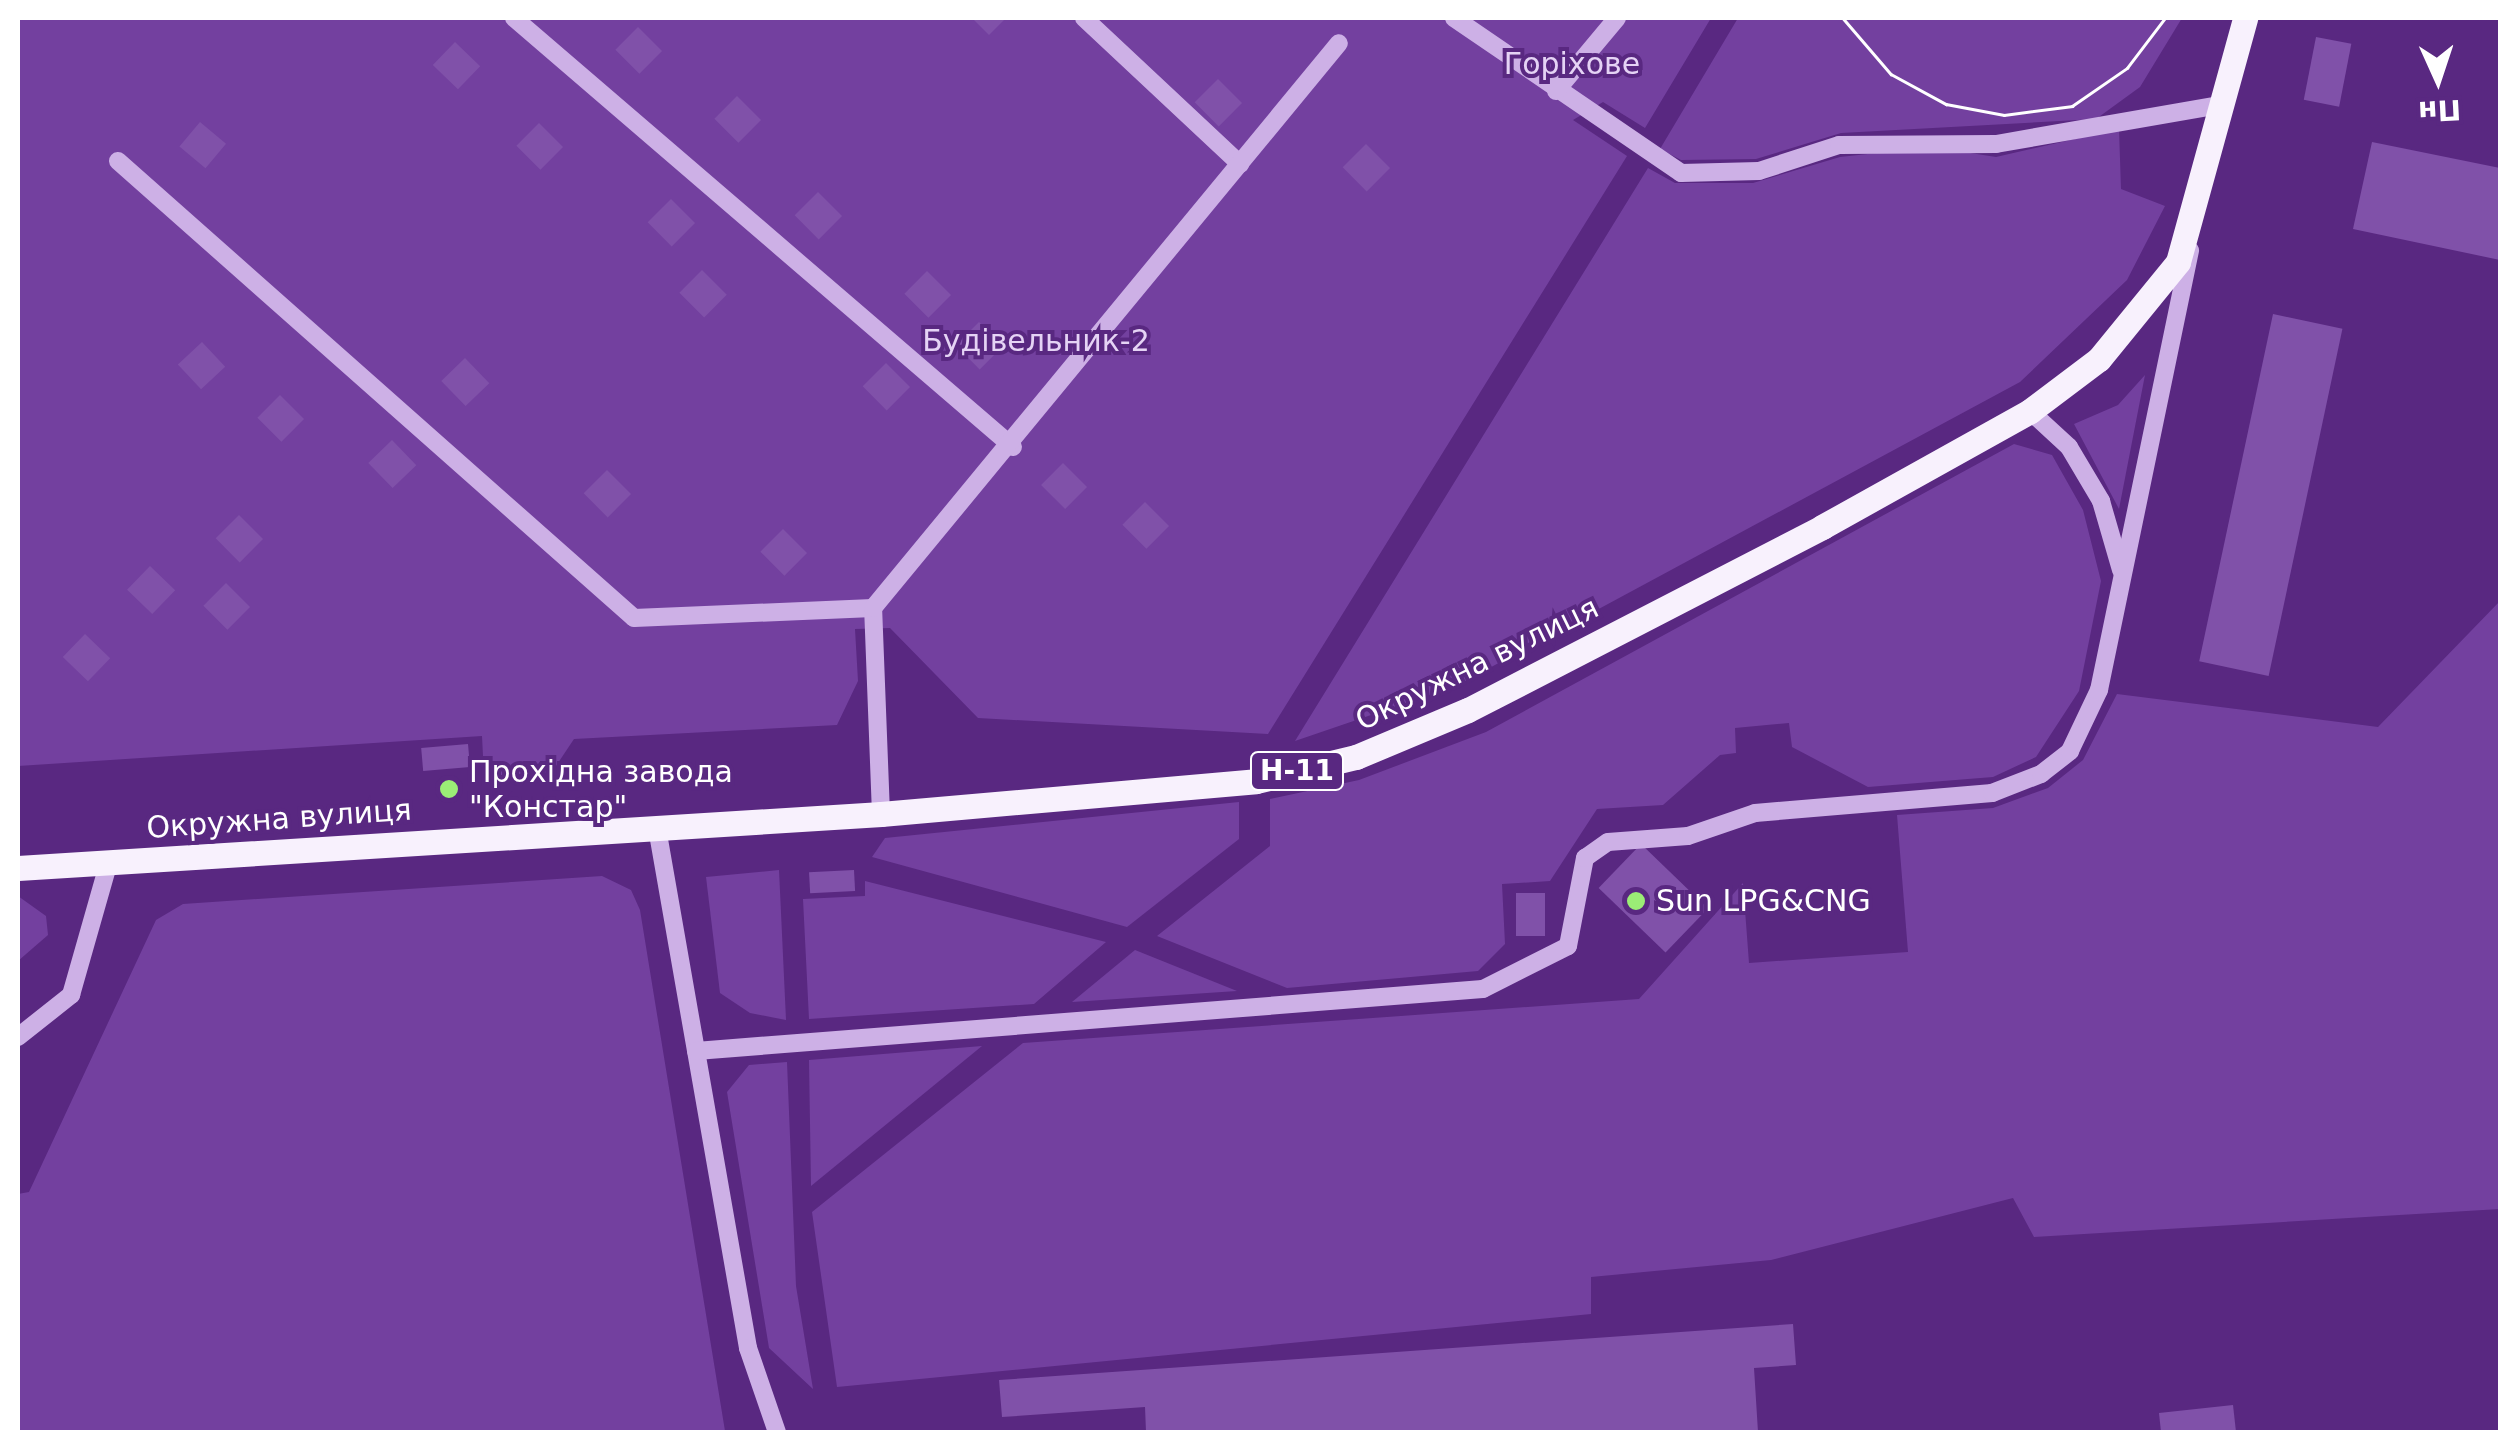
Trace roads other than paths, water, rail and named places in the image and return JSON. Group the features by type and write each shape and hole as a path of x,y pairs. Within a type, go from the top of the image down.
{"main road":[{"name":"Окружна вулиця","path":"18,868 881,814 1256,781 1356,758 1468,710 2030,411 2099,359 2146,306 2199,210 2244,18"}],"lane":[{"path":"514,18 1013,447"},
{"path":"1084,18 1240,164"},
{"path":"1454,18 1680,173 1758,171 1840,145 1996,144 2224,104"},
{"path":"1556,91 1617,18"},
{"path":"881,814 873,608 1013,447 1338,42"},
{"path":"118,161 634,618 873,608"},
{"path":"696,1052 1484,990 1568,946 1585,858 1608,842 1688,836 1804,807 1992,793 2041,774 2070,751 2099,690 2199,210"},
{"path":"2030,411 2069,448 2101,500 2122,576"},
{"path":"656,828 748,1348 777,1432"},
{"path":"18,1037 70,995 109,862"}],"tram line":[{"path":"1843,18 1891,74 1946,104 2004,115 2072,106 2127,68 2165,18"}],"place":[{"name":"Прохідна завода \"Констар\"","path":"449,789"},
{"name":"Sun LPG&CNG","path":"1636,901"}],"park label":[{"name":"Горіхове","path":"1572,64"},
{"name":"Будівельник-2","path":"1036,341"}]}
